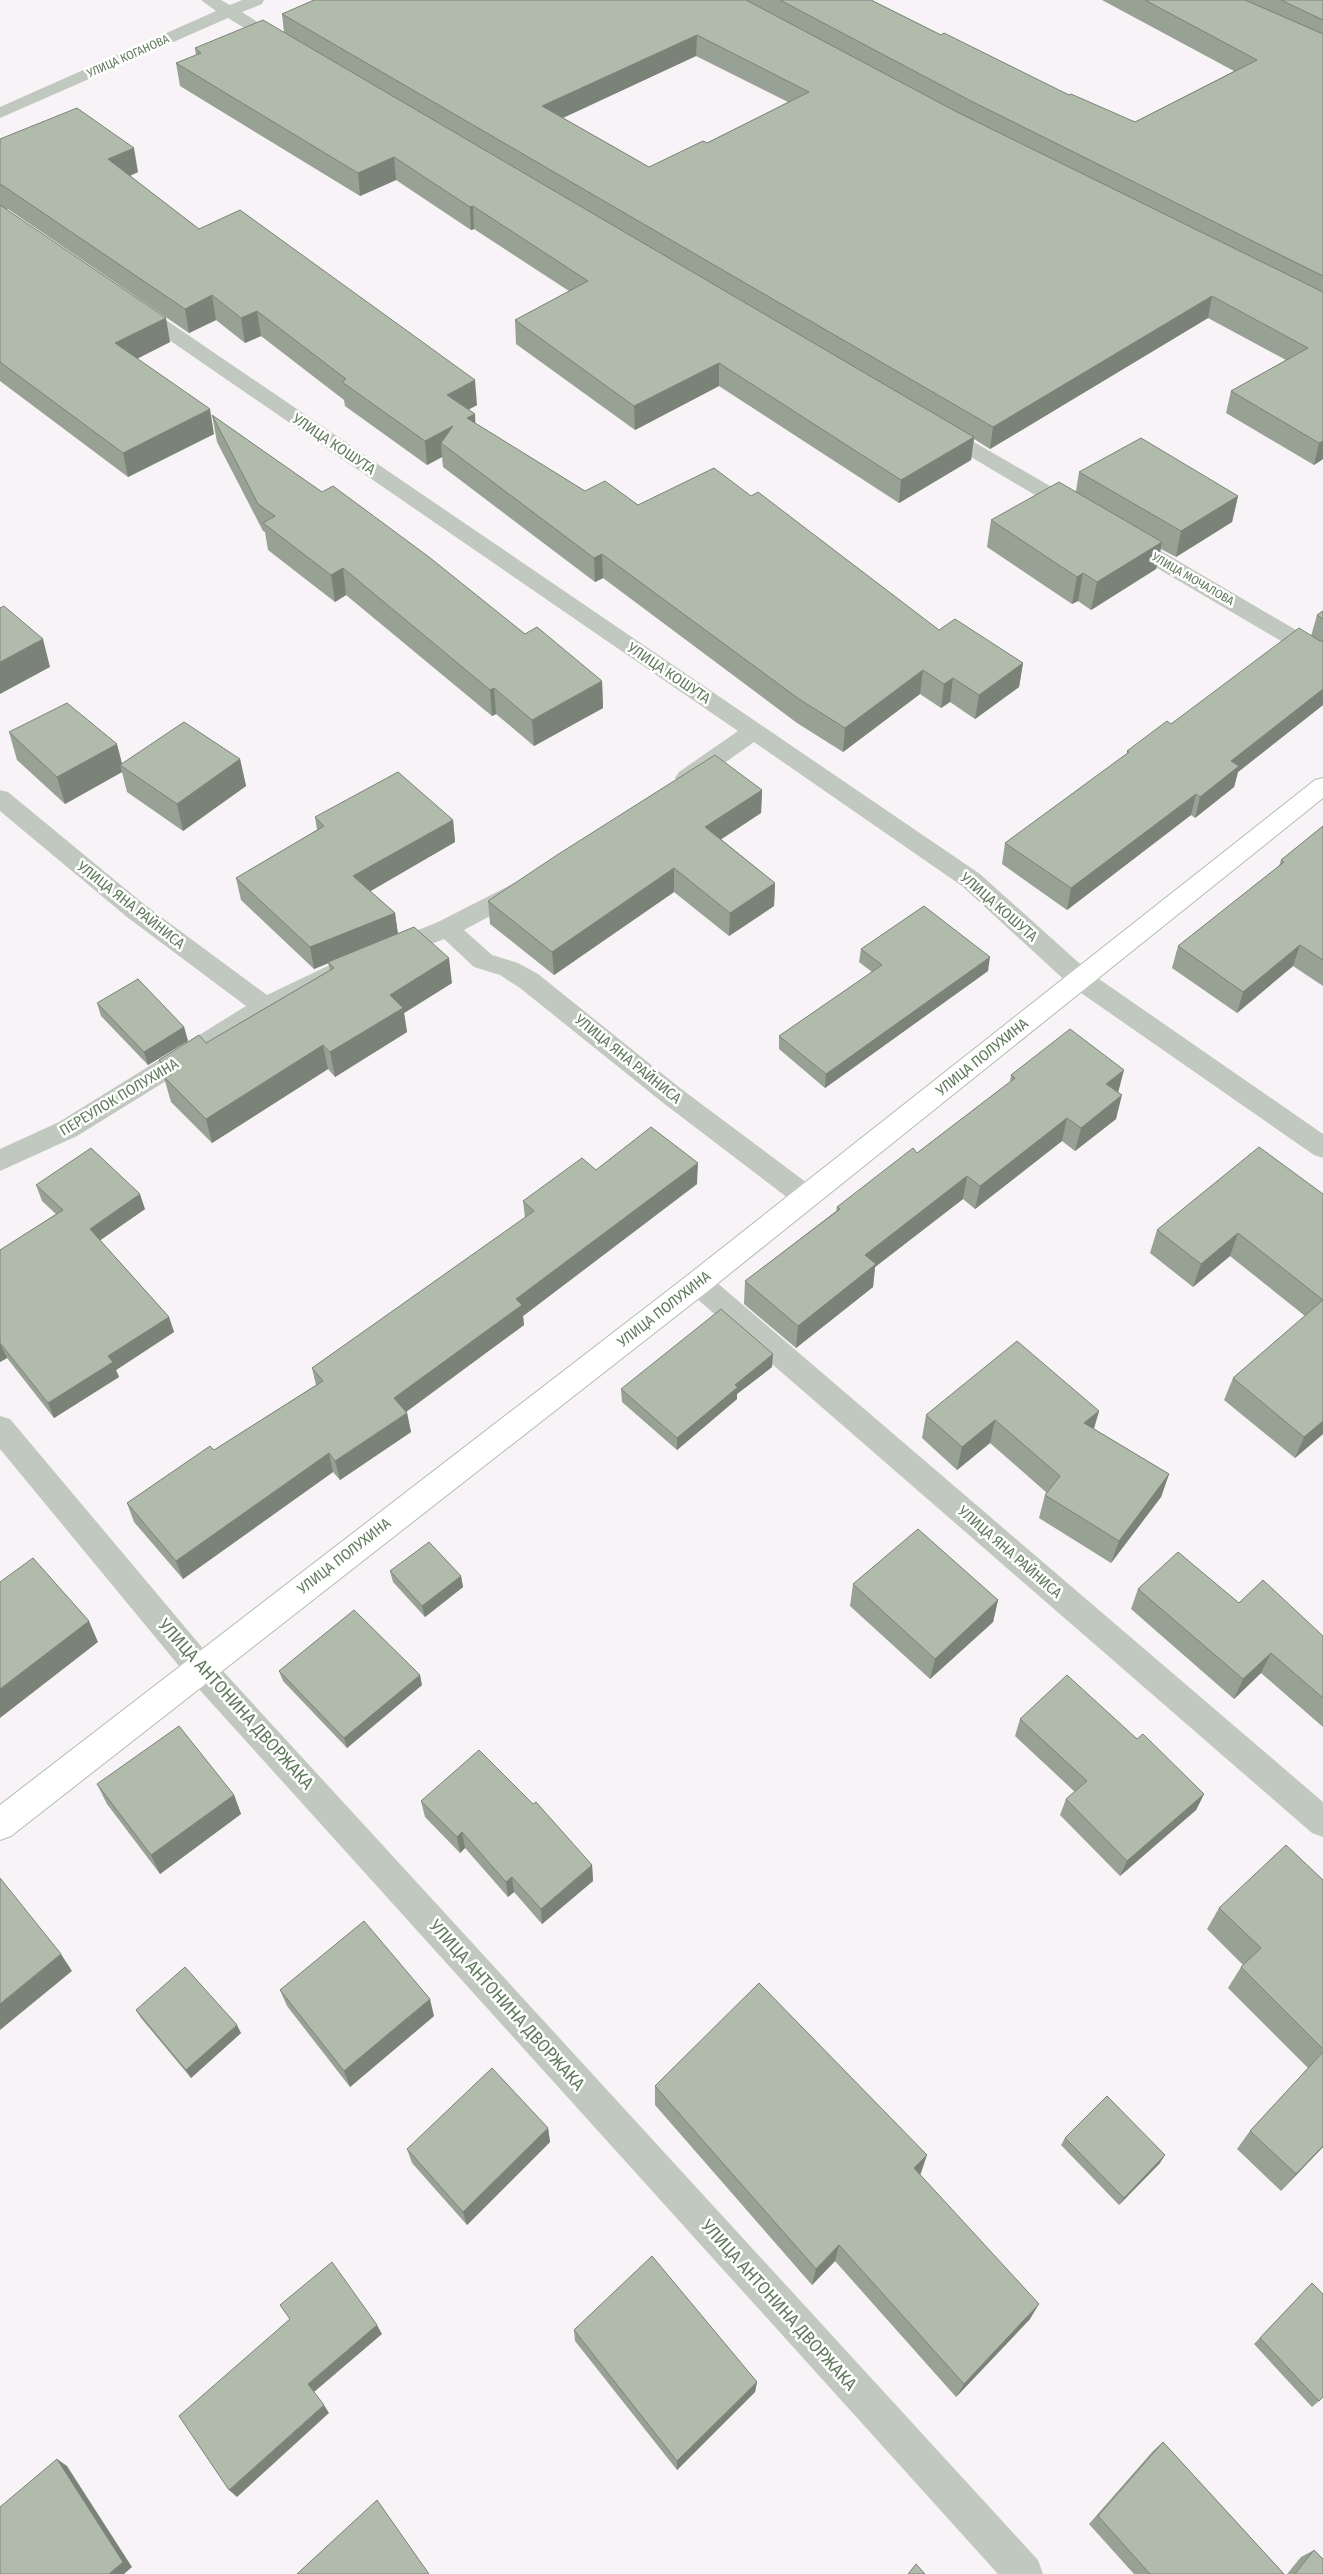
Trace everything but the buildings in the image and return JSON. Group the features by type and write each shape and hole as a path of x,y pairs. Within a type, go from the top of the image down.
{"main road":[{"name":"УЛИЦА ПОЛУХИНА","path":"0,1825 698,1283 1323,786"}],"street":[{"path":"209,0 297,53"},
{"name":"УЛИЦА КОГАНОВА","path":"0,113 256,0"},
{"name":"УЛИЦА КОШУТА","path":"123,300 971,880 1080,979 1323,1148"},
{"path":"925,422 1088,518"},
{"name":"УЛИЦА МОЧАЛОВА","path":"1106,528 1323,656"},
{"path":"666,793 754,731"},
{"name":"УЛИЦА ЯНА РАЙНИСА","path":"0,798 136,910 265,1007"},
{"name":"ПЕРЕУЛОК ПОЛУХИНА","path":"0,1160 68,1129 265,1007 326,975 447,928 545,874"},
{"name":"УЛИЦА ЯНА РАЙНИСА","path":"447,928 482,961 508,969 529,982 671,1095 806,1198"},
{"name":"УЛИЦА ЯНА РАЙНИСА","path":"698,1283 1323,1822"},
{"name":"УЛИЦА АНТОНИНА ДВОРЖАКА","path":"0,1428 200,1668 1024,2574"}]}
